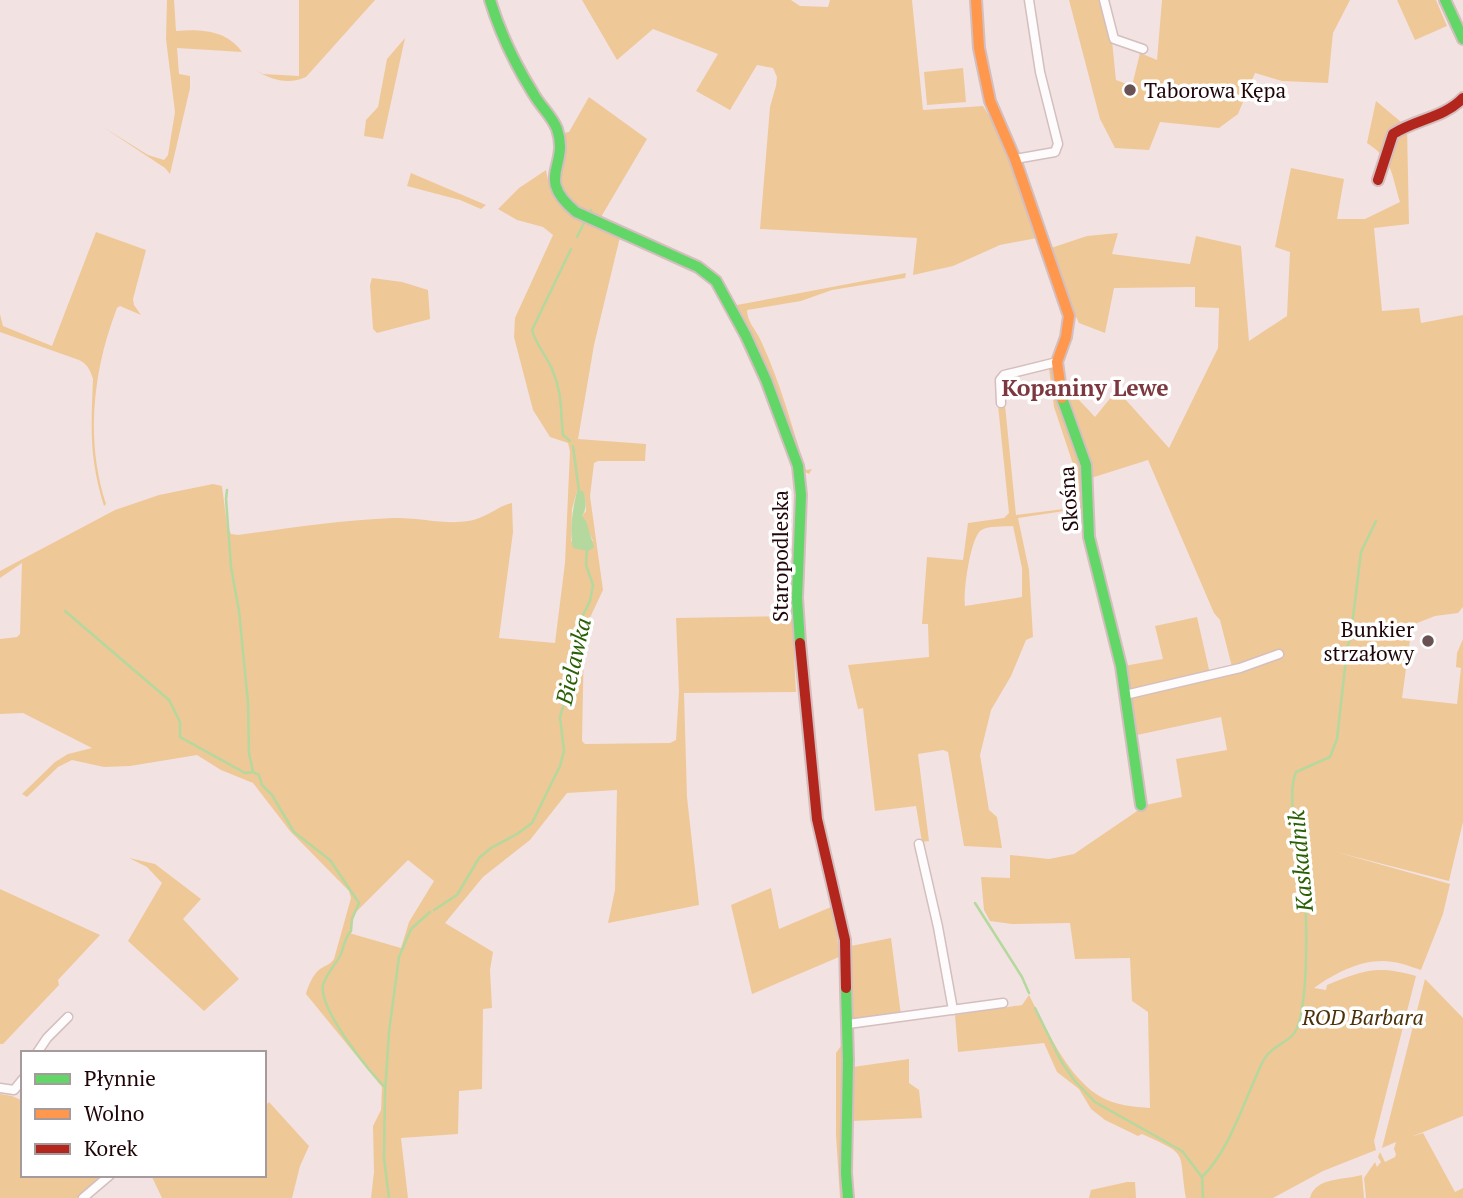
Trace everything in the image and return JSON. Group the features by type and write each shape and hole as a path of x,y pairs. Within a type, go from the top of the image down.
{"street":[{"name":"Staropodleska","path":"489,0 533,94 558,133 559,143 553,176 559,198 576,212 698,267 716,281 766,380 798,466 801,495 797,598 805,710 817,819 845,940 848,1198"},
{"name":"Skośna","path":"976,0 979,48 990,102 1015,159 1069,316 1066,337 1057,362 1059,388 1089,479 1088,521 1091,546 1121,666 1141,805"},
{"path":"1015,159 1055,152 1058,145 1040,72 1029,0"},
{"path":"1104,0 1114,39 1143,49"},
{"path":"1445,0 1463,39"},
{"path":"1378,180 1393,134 1416,121 1447,112 1463,98"},
{"path":"1001,403 1000,380 1004,375 1057,362"},
{"path":"1125,695 1240,668 1279,654"},
{"path":"919,844 953,1010"},
{"path":"848,1024 1003,1003"},
{"path":"38,1051 68,1017"},
{"path":"0,1088 18,1091"},
{"path":"83,1198 108,1177"}],"green space":[{"path":"167,0 174,0 176,31 212,32 229,39 242,52 177,48 179,74 190,76 190,88 170,174 103,127 148,155 164,160 168,155 175,112 166,39"},
{"path":"299,0 375,0 306,77 287,81 263,74 299,76"},
{"path":"582,0 791,0 800,6 828,7 830,0 912,0 923,110 983,106 1008,154 1037,238 1000,245 953,266 913,275 917,238 760,229 770,107 777,77 773,68 757,65 730,110 696,91 718,54 653,29 617,60"},
{"path":"1069,0 1101,0 1112,41 1116,80 1132,86 1140,53 1157,60 1162,0 1350,0 1333,33 1328,83 1282,81 1255,73 1238,114 1219,128 1160,122 1149,150 1115,148 1100,119"},
{"path":"1397,0 1436,0 1447,26 1415,40"},
{"path":"405,38 383,139 364,136 366,120 378,107 387,59"},
{"path":"963,68 966,102 927,105 924,72"},
{"path":"589,97 647,139 601,217 569,202 562,192 558,176 564,133 569,132"},
{"name":"ROD Barbara","path":"1376,101 1407,127 1409,224 1374,228 1382,311 1419,308 1421,323 1463,315 1463,607 1458,613 1435,616 1412,625 1402,698 1457,704 1461,668 1456,667 1457,653 1463,639 1463,822 1449,881 1336,852 1450,884 1443,914 1421,970 1396,963 1372,962 1341,972 1314,988 1326,990 1327,985 1371,971 1391,971 1416,976 1374,1141 1376,1150 1323,1171 1273,1198 1186,1198 1181,1162 1175,1151 1142,1134 1138,1136 1105,1120 1091,1109 1079,1089 1057,1072 1044,1043 958,1052 955,1015 1022,1005 1029,995 1059,1052 1078,1078 1101,1097 1112,1102 1150,1108 1148,1012 1132,1001 1130,958 1075,959 1070,923 1012,924 990,921 984,910 981,877 1010,878 1010,855 1049,859 1074,854 1146,805 1182,797 1176,759 1227,750 1221,717 1137,735 1124,666 1163,659 1155,626 1197,617 1210,674 1232,667 1220,620 1214,613 1148,460 1091,478 1069,413 1063,383 1095,417 1117,390 1169,448 1218,348 1219,308 1195,307 1195,287 1114,288 1105,333 1079,323 1066,295 1051,248 1087,236 1118,233 1112,254 1190,264 1196,236 1241,246 1249,341 1287,316 1290,252 1275,247 1291,168 1344,179 1337,219 1365,219 1400,202 1386,161 1367,143"},
{"path":"546,170 555,198 563,208 582,221 620,237 594,345 578,439 646,444 645,461 594,463 590,496 603,590 587,624 584,640 582,741 585,744 670,743 676,740 679,691 676,618 792,616 796,692 684,693 687,797 699,905 608,923 615,890 617,790 567,793 530,840 483,877 445,923 493,952 490,970 492,1008 483,1009 482,1089 459,1091 458,1134 401,1138 408,1198 371,1198 374,1172 373,1126 381,1110 382,1087 306,994 315,974 334,959 351,898 349,891 290,831 253,783 221,770 197,755 130,766 104,767 72,760 58,767 27,797 22,794 55,762 68,754 92,748 23,713 0,714 0,639 17,637 20,634 22,563 0,578 0,571 115,510 159,495 213,484 222,486 227,525 231,534 238,535 374,519 468,521 512,503 513,532 499,638 555,643 565,563 570,451 568,443 550,437 533,410 514,337 515,318 553,235 543,227 517,220 498,209 519,188","holes":["577,491 585,497 586,511 582,516 593,541 571,541 572,509","408,860 434,881 409,922 401,948 349,933 355,913"]},
{"path":"411,173 486,205 481,209 460,200 407,186"},
{"path":"96,232 146,250 133,299 141,315 120,306 117,308 97,380 95,455 106,504 104,506 93,457 93,379 89,370 79,360 0,332 0,314 3,326 52,346"},
{"path":"716,272 737,305 906,273 905,278 832,290 801,301 747,310 774,371 806,470 812,469 809,474 803,471"},
{"path":"372,278 402,282 428,290 430,319 377,333 373,329 370,285"},
{"path":"1054,367 1084,466 1084,508 1018,518 1029,570 1033,637 1026,640 1011,676 991,710 980,755 989,810 997,817 1002,848 964,846 948,752 943,750 918,754 929,841 922,842 916,806 875,811 863,708 858,709 848,665 929,657 928,624 922,624 927,557 963,560 968,523 1004,518 1009,513 998,405 1005,405 1016,515 1080,507 1078,479 1054,407 1049,369 1045,369","holes":["1013,526 1022,568 1022,597 965,606 968,567 973,545 980,531 992,527"]},
{"path":"129,858 155,864 201,899 183,919 239,979 204,1011 128,941 162,883 147,867"},
{"path":"771,888 779,929 831,907 839,957 752,994 731,905"},
{"path":"0,889 100,935 58,980 59,985 3,1044 0,1044"},
{"path":"891,938 901,1015 851,1021 851,946"},
{"path":"1425,979 1463,1018 1463,1116 1411,1137 1423,1133 1455,1192 1463,1188 1463,1198 1366,1198 1364,1178 1375,1162 1377,1167 1381,1162 1378,1157 1380,1152 1385,1162 1396,1154 1396,1142 1382,1148"},
{"path":"843,1043 845,1198 840,1198 836,1135 836,1053"},
{"path":"909,1059 909,1083 919,1090 922,1118 852,1121 853,1067"},
{"path":"0,1094 21,1100 21,1177 104,1177 78,1198 0,1198"},
{"path":"269,1102 309,1146 300,1166 292,1198 162,1198 152,1177 266,1177 266,1105"},
{"path":"1362,1175 1364,1198 1310,1198 1313,1191 1324,1183"},
{"path":"1135,1182 1136,1198 1089,1198 1091,1190"}],"shaded area":[{"path":"577,491 583,491 584,494 585,507 582,516 594,547 588,551 573,548 571,527"}],"waterway":[{"name":"Bielawka","path":"577,237 584,223"},
{"name":"Bielawka","path":"570,441 563,435 556,378 532,330 571,249"},
{"name":"Bielawka","path":"573,446 579,491"},
{"path":"227,490 231,567 239,611 248,703 249,753 253,772 259,775 262,785 272,795 294,832 330,860 359,903 340,956 324,982 324,995 328,1009 346,1039 385,1087"},
{"name":"Kaskadnik","path":"1203,1198 1202,1177 1226,1143 1263,1060 1293,1035 1300,1020 1305,984 1306,920 1293,812 1293,783 1296,772 1330,757 1337,739 1361,552 1376,521"},
{"name":"Bielawka","path":"434,910 457,895 479,858 532,823 560,766 564,751 560,717 577,661 575,631 590,601 593,585 586,565 587,549"},
{"path":"65,611 169,700 180,722 180,737 245,773 253,772"},
{"path":"975,903 1022,977 1029,993"},
{"name":"Bielawka","path":"389,1198 384,1158 385,1093 389,1032 399,957 411,929 430,912"},
{"path":"1035,1008 1061,1061 1074,1080 1095,1102 1182,1151 1202,1177"}],"traffic: fast":[{"path":"490,0 514,60 557,129 560,153 555,180 557,190 564,200 576,212 698,267 716,281 746,336 766,380 798,466 801,495 797,598 800,643"},
{"path":"1445,0 1463,39"},
{"path":"1062,398 1086,465 1089,537 1121,666 1141,805"},
{"path":"846,988 848,1198"}],"traffic: slow":[{"path":"976,0 979,48 990,101 1015,159 1069,316 1066,337 1057,362 1062,398"}],"traffic: jam":[{"path":"1378,180 1393,134 1447,110 1463,98"},
{"path":"800,643 817,819 845,940 846,988"}],"place":[{"name":"Taborowa Kępa","path":"1130,90"},
{"name":"Bunkier strzałowy","path":"1428,641"}],"district":[{"name":"Kopaniny Lewe","path":"1085,387"}]}
